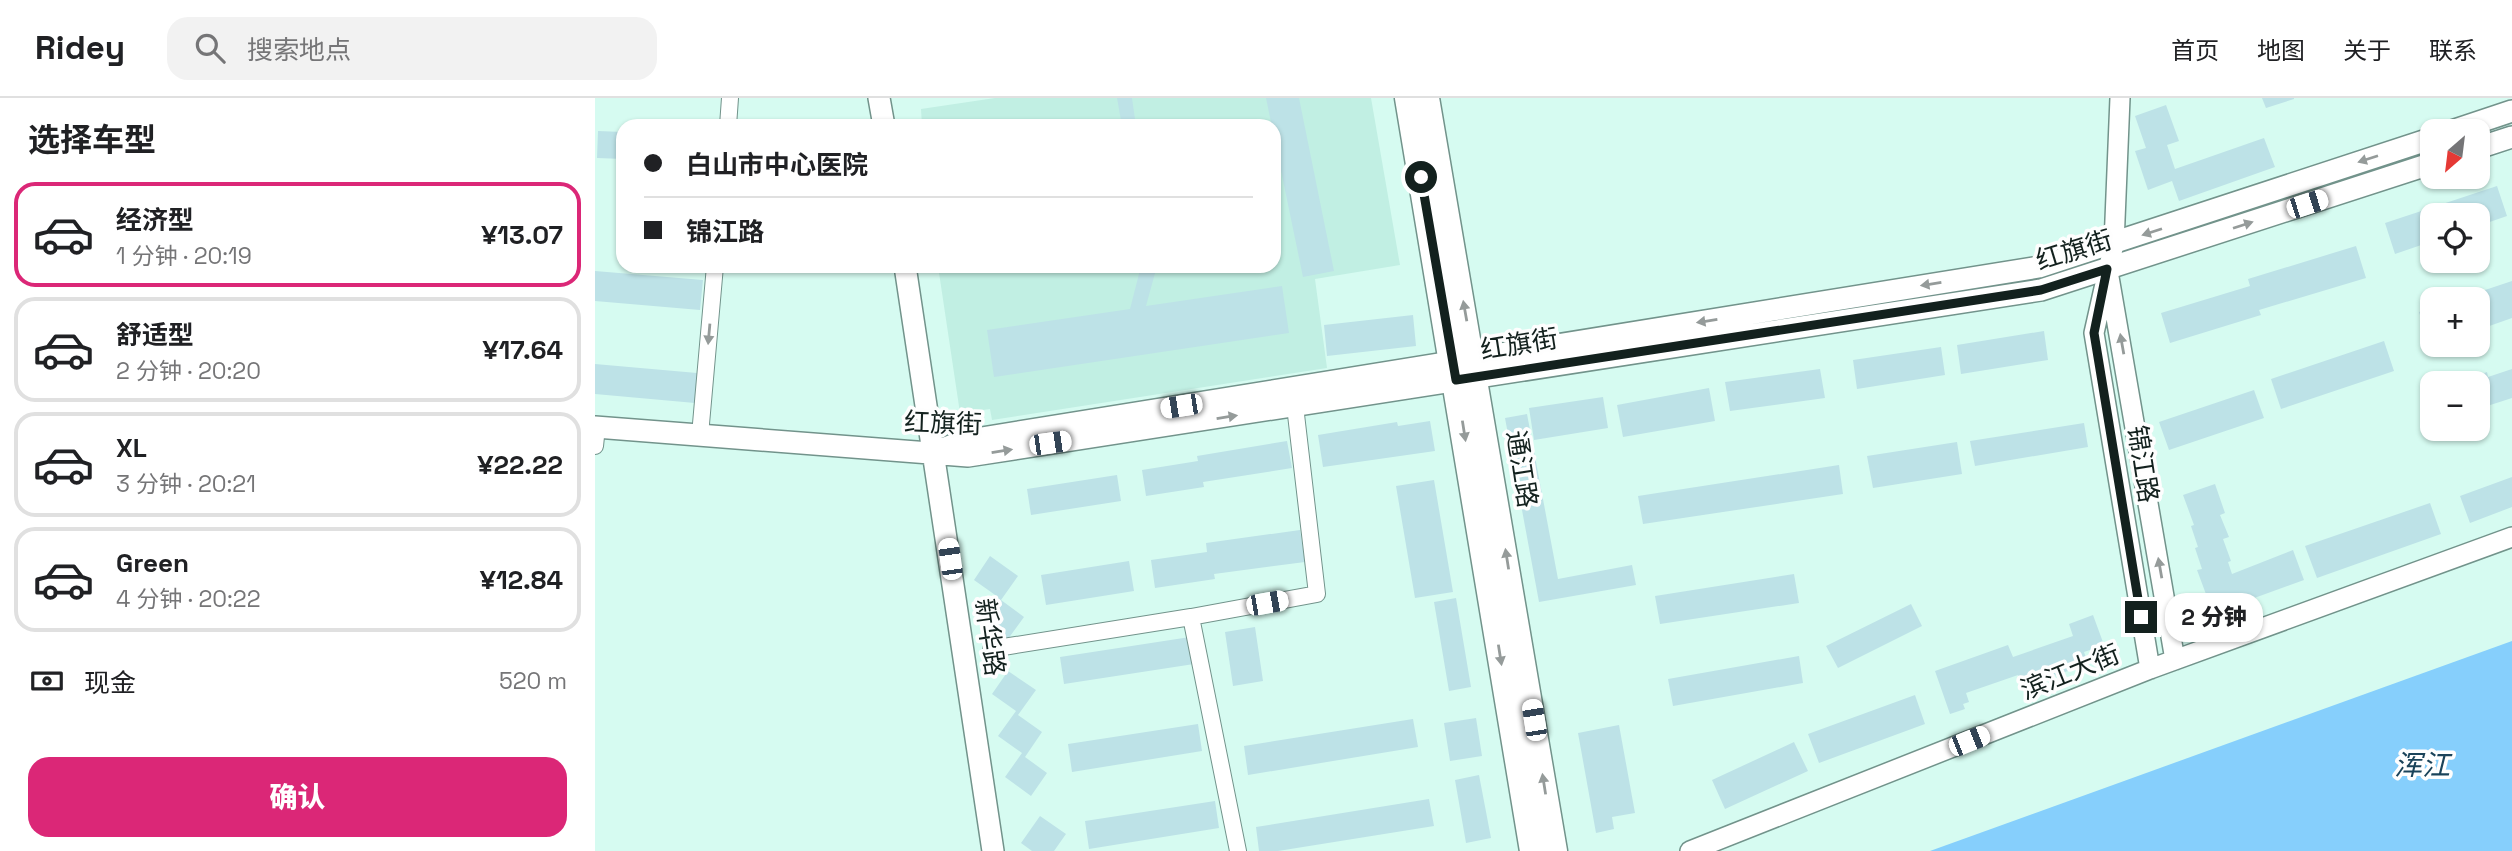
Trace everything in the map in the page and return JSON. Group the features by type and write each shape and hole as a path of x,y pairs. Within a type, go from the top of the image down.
{"main road":[{"path":"879,98 883,119"},
{"name":"通江路","path":"1407,98 1465,370 1555,851"},
{"name":"通江路","path":"1427,98 1532,851"},
{"path":"2488,119 2512,111"},
{"path":"2490,144 2512,137"},
{"path":"934,452 963,441 1465,370 2039,267 2420,142"},
{"name":"红旗街","path":"596,433 700,435 968,456 1295,406 1465,370 2041,290 2420,167"},
{"name":"新华路","path":"906,273 993,851"}],"street":[{"path":"728,119 730,98"},
{"name":"锦江路","path":"2120,98 2114,244 2094,333 2150,669"},
{"name":"锦江路","path":"2107,269 2175,660"},
{"path":"700,435 714,273"},
{"path":"991,649 1317,594 1295,406"},
{"name":"滨江大街","path":"1690,851 2150,669 2512,537"},
{"path":"1191,617 1238,851"}],"shaded area":[{"path":"995,98 1371,98 1400,265 1315,279 1327,368 992,420 990,409 960,413 939,273 1281,273 1281,119 922,119 921,109"}],"water":[{"name":"浑江","path":"2512,641 2512,851 1930,851"}],"building":[{"path":"1117,98 1132,98 1135,119 1121,119"},
{"path":"1266,98 1299,98 1334,271 1303,277 1281,171 1281,119 1270,119"},
{"path":"2262,98 2294,98 2294,99 2266,108"},
{"path":"2166,105 2179,141 2167,145 2175,169 2264,138 2275,167 2179,201 2172,181 2148,190 2135,151 2146,148 2135,116"},
{"path":"598,131 616,132 616,159 597,158"},
{"path":"2497,186 2507,216 2490,222 2490,203 2446,203 2490,189"},
{"path":"2420,211 2420,245 2395,254 2385,223"},
{"path":"2356,246 2366,278 2259,310 2261,315 2170,343 2161,313 2250,286 2248,279"},
{"path":"595,271 703,280 700,310 595,301"},
{"path":"1139,273 1155,273 1146,306 1282,286 1289,333 994,377 987,330 1130,309"},
{"path":"2512,281 2512,318 2490,326 2490,288"},
{"path":"1413,315 1416,346 1327,356 1324,325"},
{"path":"2044,331 2048,360 1961,374 1957,345"},
{"path":"2384,341 2394,371 2281,409 2271,379"},
{"path":"1941,347 1945,375 1857,389 1853,360"},
{"path":"595,364 697,373 695,403 595,394"},
{"path":"1820,369 1825,398 1730,411 1725,382"},
{"path":"2512,369 2512,398 2490,405 2490,376"},
{"path":"1709,388 1715,421 1623,437 1617,405"},
{"path":"2254,390 2264,418 2169,450 2159,422"},
{"path":"1603,397 1608,428 1534,440 1529,408"},
{"path":"1527,414 1558,579 1632,565 1636,585 1539,602 1505,418"},
{"path":"1430,421 1435,451 1323,467 1318,435 1397,422 1398,426"},
{"path":"2084,423 2088,447 1975,466 1970,441"},
{"path":"1287,441 1292,468 1203,482 1204,487 1146,496 1142,470 1198,461 1197,456"},
{"path":"1957,442 1962,474 1873,488 1867,456"},
{"path":"1839,465 1843,494 1643,524 1638,496"},
{"path":"1117,475 1121,501 1031,515 1027,489"},
{"path":"2512,477 2512,507 2470,523 2460,496"},
{"path":"1434,480 1453,592 1415,598 1396,486"},
{"path":"2215,484 2225,513 2220,515 2229,537 2223,539 2231,561 2228,562 2232,574 2293,550 2304,580 2213,613 2197,570 2202,569 2191,526 2194,525 2183,495"},
{"path":"2430,503 2441,534 2317,578 2305,546"},
{"path":"1300,530 1305,562 1214,574 1215,579 1155,588 1151,560 1207,552 1206,543"},
{"path":"990,556 1018,576 1001,600 1024,617 1008,639 981,621 998,597 974,580"},
{"path":"1129,561 1134,591 1046,605 1041,575"},
{"path":"1794,574 1799,603 1660,624 1655,596"},
{"path":"1456,598 1471,687 1449,691 1434,602"},
{"path":"1911,604 1922,626 1838,668 1826,646"},
{"path":"2093,615 2104,645 2084,652 2088,664 2022,687 2018,675 1966,693 1969,702 1963,704 1965,709 1950,714 1935,671 2008,645 2013,657 2073,636 2069,624"},
{"path":"1255,627 1263,681 1233,686 1225,632"},
{"path":"1190,637 1194,664 1064,684 1060,657"},
{"path":"1799,656 1803,683 1673,706 1668,679"},
{"path":"1008,671 1036,690 1018,715 1042,732 1025,757 1047,773 1031,796 1005,777 1022,753 998,736 1016,711 992,694"},
{"path":"1915,695 1925,724 1819,763 1808,734"},
{"path":"1476,718 1482,756 1450,761 1444,723"},
{"path":"1413,719 1418,747 1248,775 1244,746"},
{"path":"1198,724 1202,751 1072,772 1068,744"},
{"path":"1619,725 1635,813 1612,817 1614,829 1596,833 1578,733"},
{"path":"1794,742 1808,771 1725,809 1712,780"},
{"path":"1479,775 1491,838 1466,843 1455,780"},
{"path":"1429,799 1434,826 1278,851 1259,851 1256,827"},
{"path":"1215,801 1219,828 1089,849 1085,821"},
{"path":"1040,816 1066,834 1054,851 1032,851 1021,843"}],"route":[{"path":"1421,177 1456,380 1477,379 2041,290 2107,269 2094,333 2141,617"}]}
